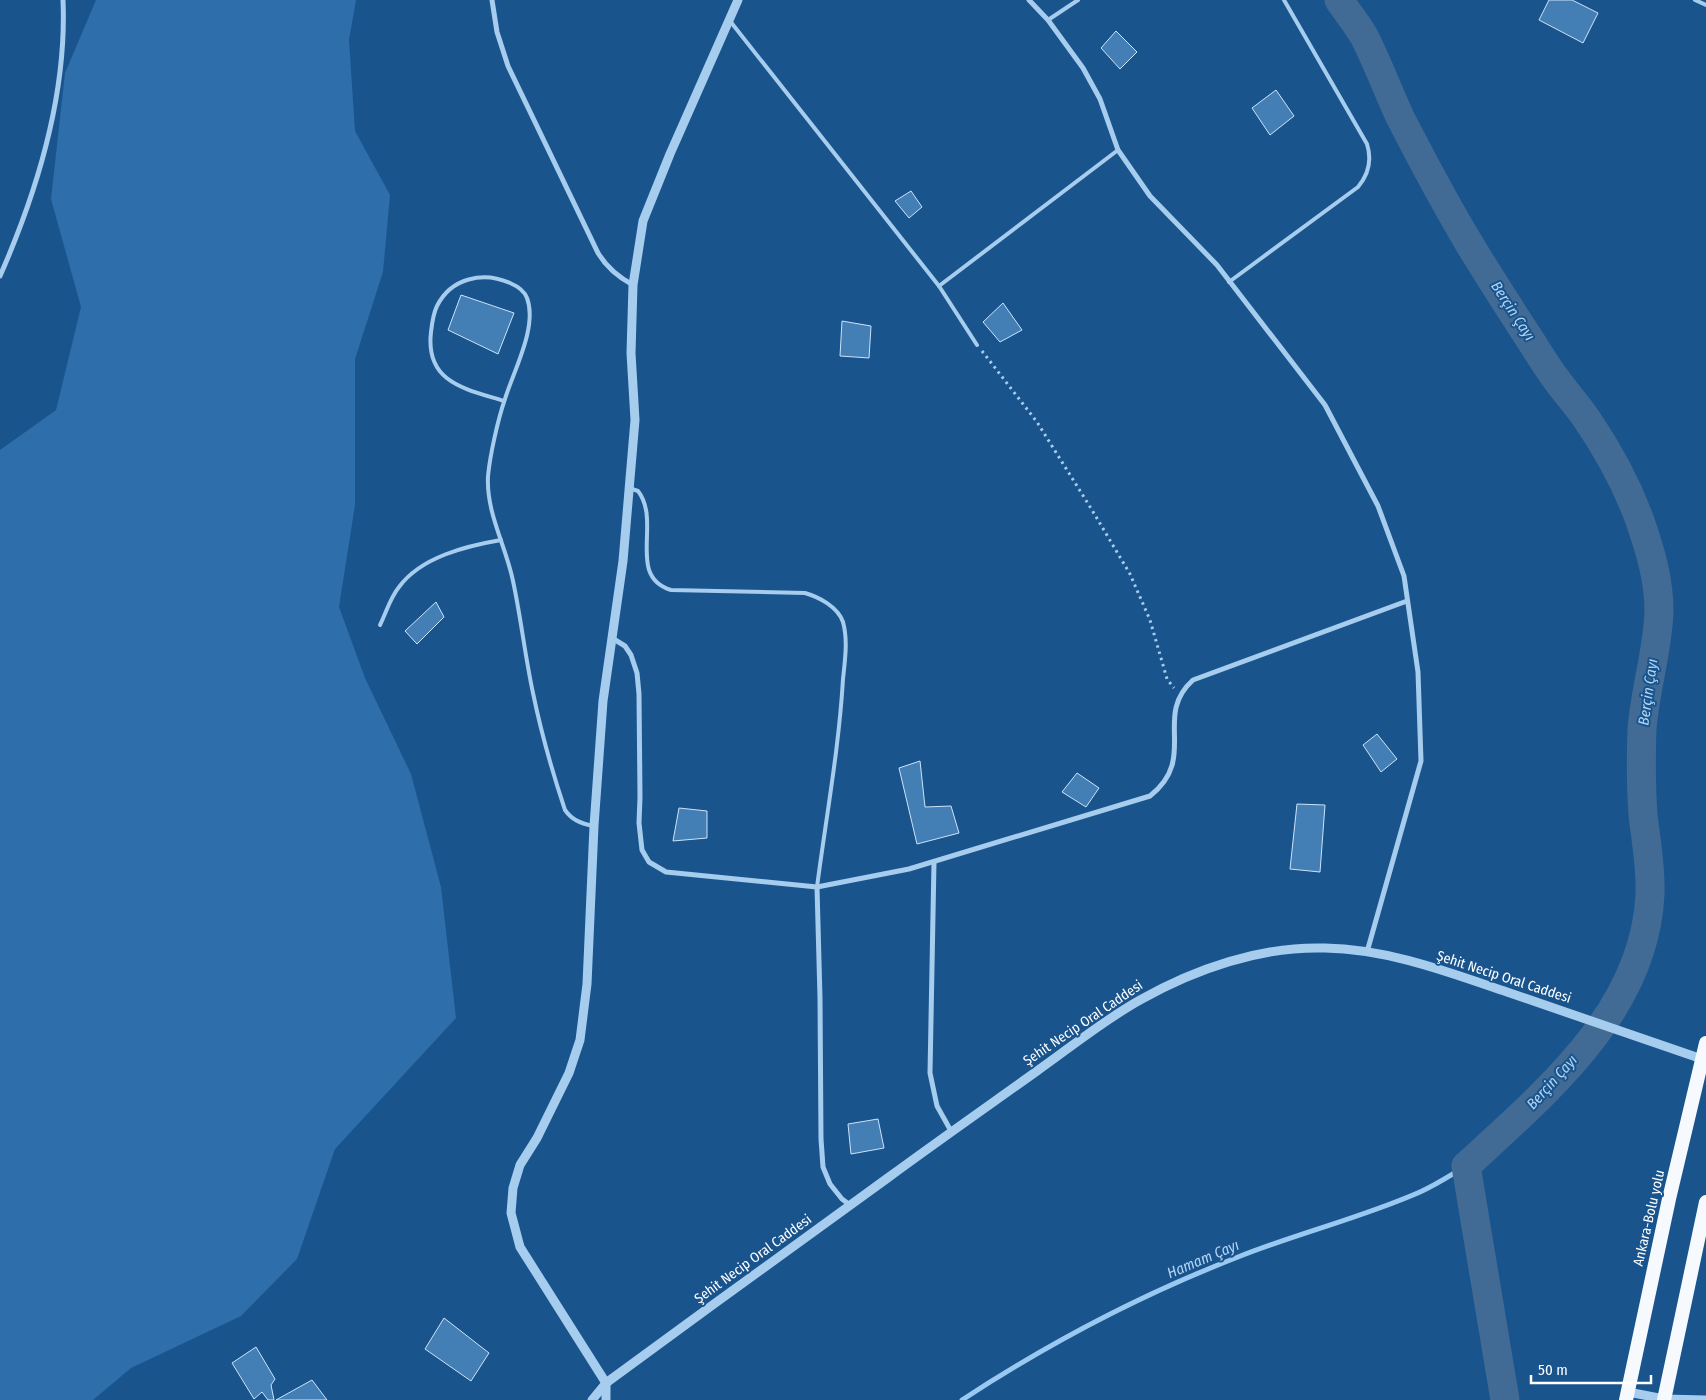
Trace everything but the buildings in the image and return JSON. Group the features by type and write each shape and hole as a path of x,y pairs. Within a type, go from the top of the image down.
{"highway":[{"name":"Ankara-Bolu yolu","path":"1627,1396 1669,1200 1706,1044"},
{"path":"1664,1400 1706,1202"}],"street":[{"path":"0,276 32,196 50,127 60,66 63,0"},
{"path":"492,0 497,32 508,66 598,253 610,269 625,281 634,285"},
{"path":"606,1400 606,1383 520,1247 511,1213 513,1188 520,1165 537,1138 569,1073 580,1040 587,984 594,826 603,701 623,561 635,420 631,353 634,285 643,221 670,154 738,0"},
{"path":"1029,0 1048,20 1083,68 1096,91 1118,150 1150,196 1217,266 1325,405 1378,506 1404,576 1418,672 1421,761 1367,952"},
{"path":"612,638 624,646 631,655 637,673 640,759 639,823 642,850 649,862 666,872 817,887 883,875 934,862 1150,796 1163,783 1173,765 1175,754 1174,710 1180,694 1193,680 1407,601"},
{"path":"934,862 930,1073 937,1106 951,1132"},
{"path":"817,887 822,1167 830,1184 850,1205"},
{"name":"Şehit Necip Oral Caddesi","path":"592,1400 606,1383 951,1132 1106,1022 1139,1001 1187,977 1242,958 1286,950 1325,948 1367,952 1429,967 1702,1059"},
{"path":"1627,1396 1664,1400 1706,1400"}],"lane":[{"path":"1048,20 1078,0"},
{"path":"1229,282 1358,187 1363,181 1369,166 1368,144 1284,0"},
{"path":"1695,0 1706,5"},
{"path":"729,20 939,286 977,345"},
{"path":"939,286 1118,150"},
{"path":"504,401 467,389 447,380 438,369 430,351 432,323 436,308 444,295 462,281 483,277 503,280 518,287 528,299 530,320 504,401 488,476 491,506 513,580 533,694 564,810 576,821 594,826"},
{"path":"629,488 636,490 640,494 646,507 649,522 646,565 654,580 665,588 805,593 824,601 838,613 843,621 846,642 842,700 817,887"},
{"path":"380,625 394,593 406,578 414,572 441,557 461,549 501,540"}],"path":[{"path":"977,345 1037,422 1130,574 1147,612 1167,679 1180,694"}],"shaded area":[{"path":"96,0 356,0 349,40 355,131 390,195 383,272 355,359 355,505 339,607 365,678 411,774 441,887 456,1018 335,1149 297,1259 241,1316 131,1368 93,1400 0,1400 0,450 56,410 81,307 51,199 65,73"}],"waterway":[{"name":"Berçin Çayı","path":"1339,0 1365,38 1400,117 1470,245 1547,367 1584,415 1617,469 1640,521 1656,576 1659,599 1658,626 1642,729 1642,804 1650,884 1644,936 1630,975 1611,1012 1586,1046 1528,1109 1466,1166 1505,1400"},
{"name":"Hamam Çayı","path":"962,1400 1028,1359 1096,1321 1166,1287 1261,1248 1398,1201 1432,1186 1466,1166"}]}
